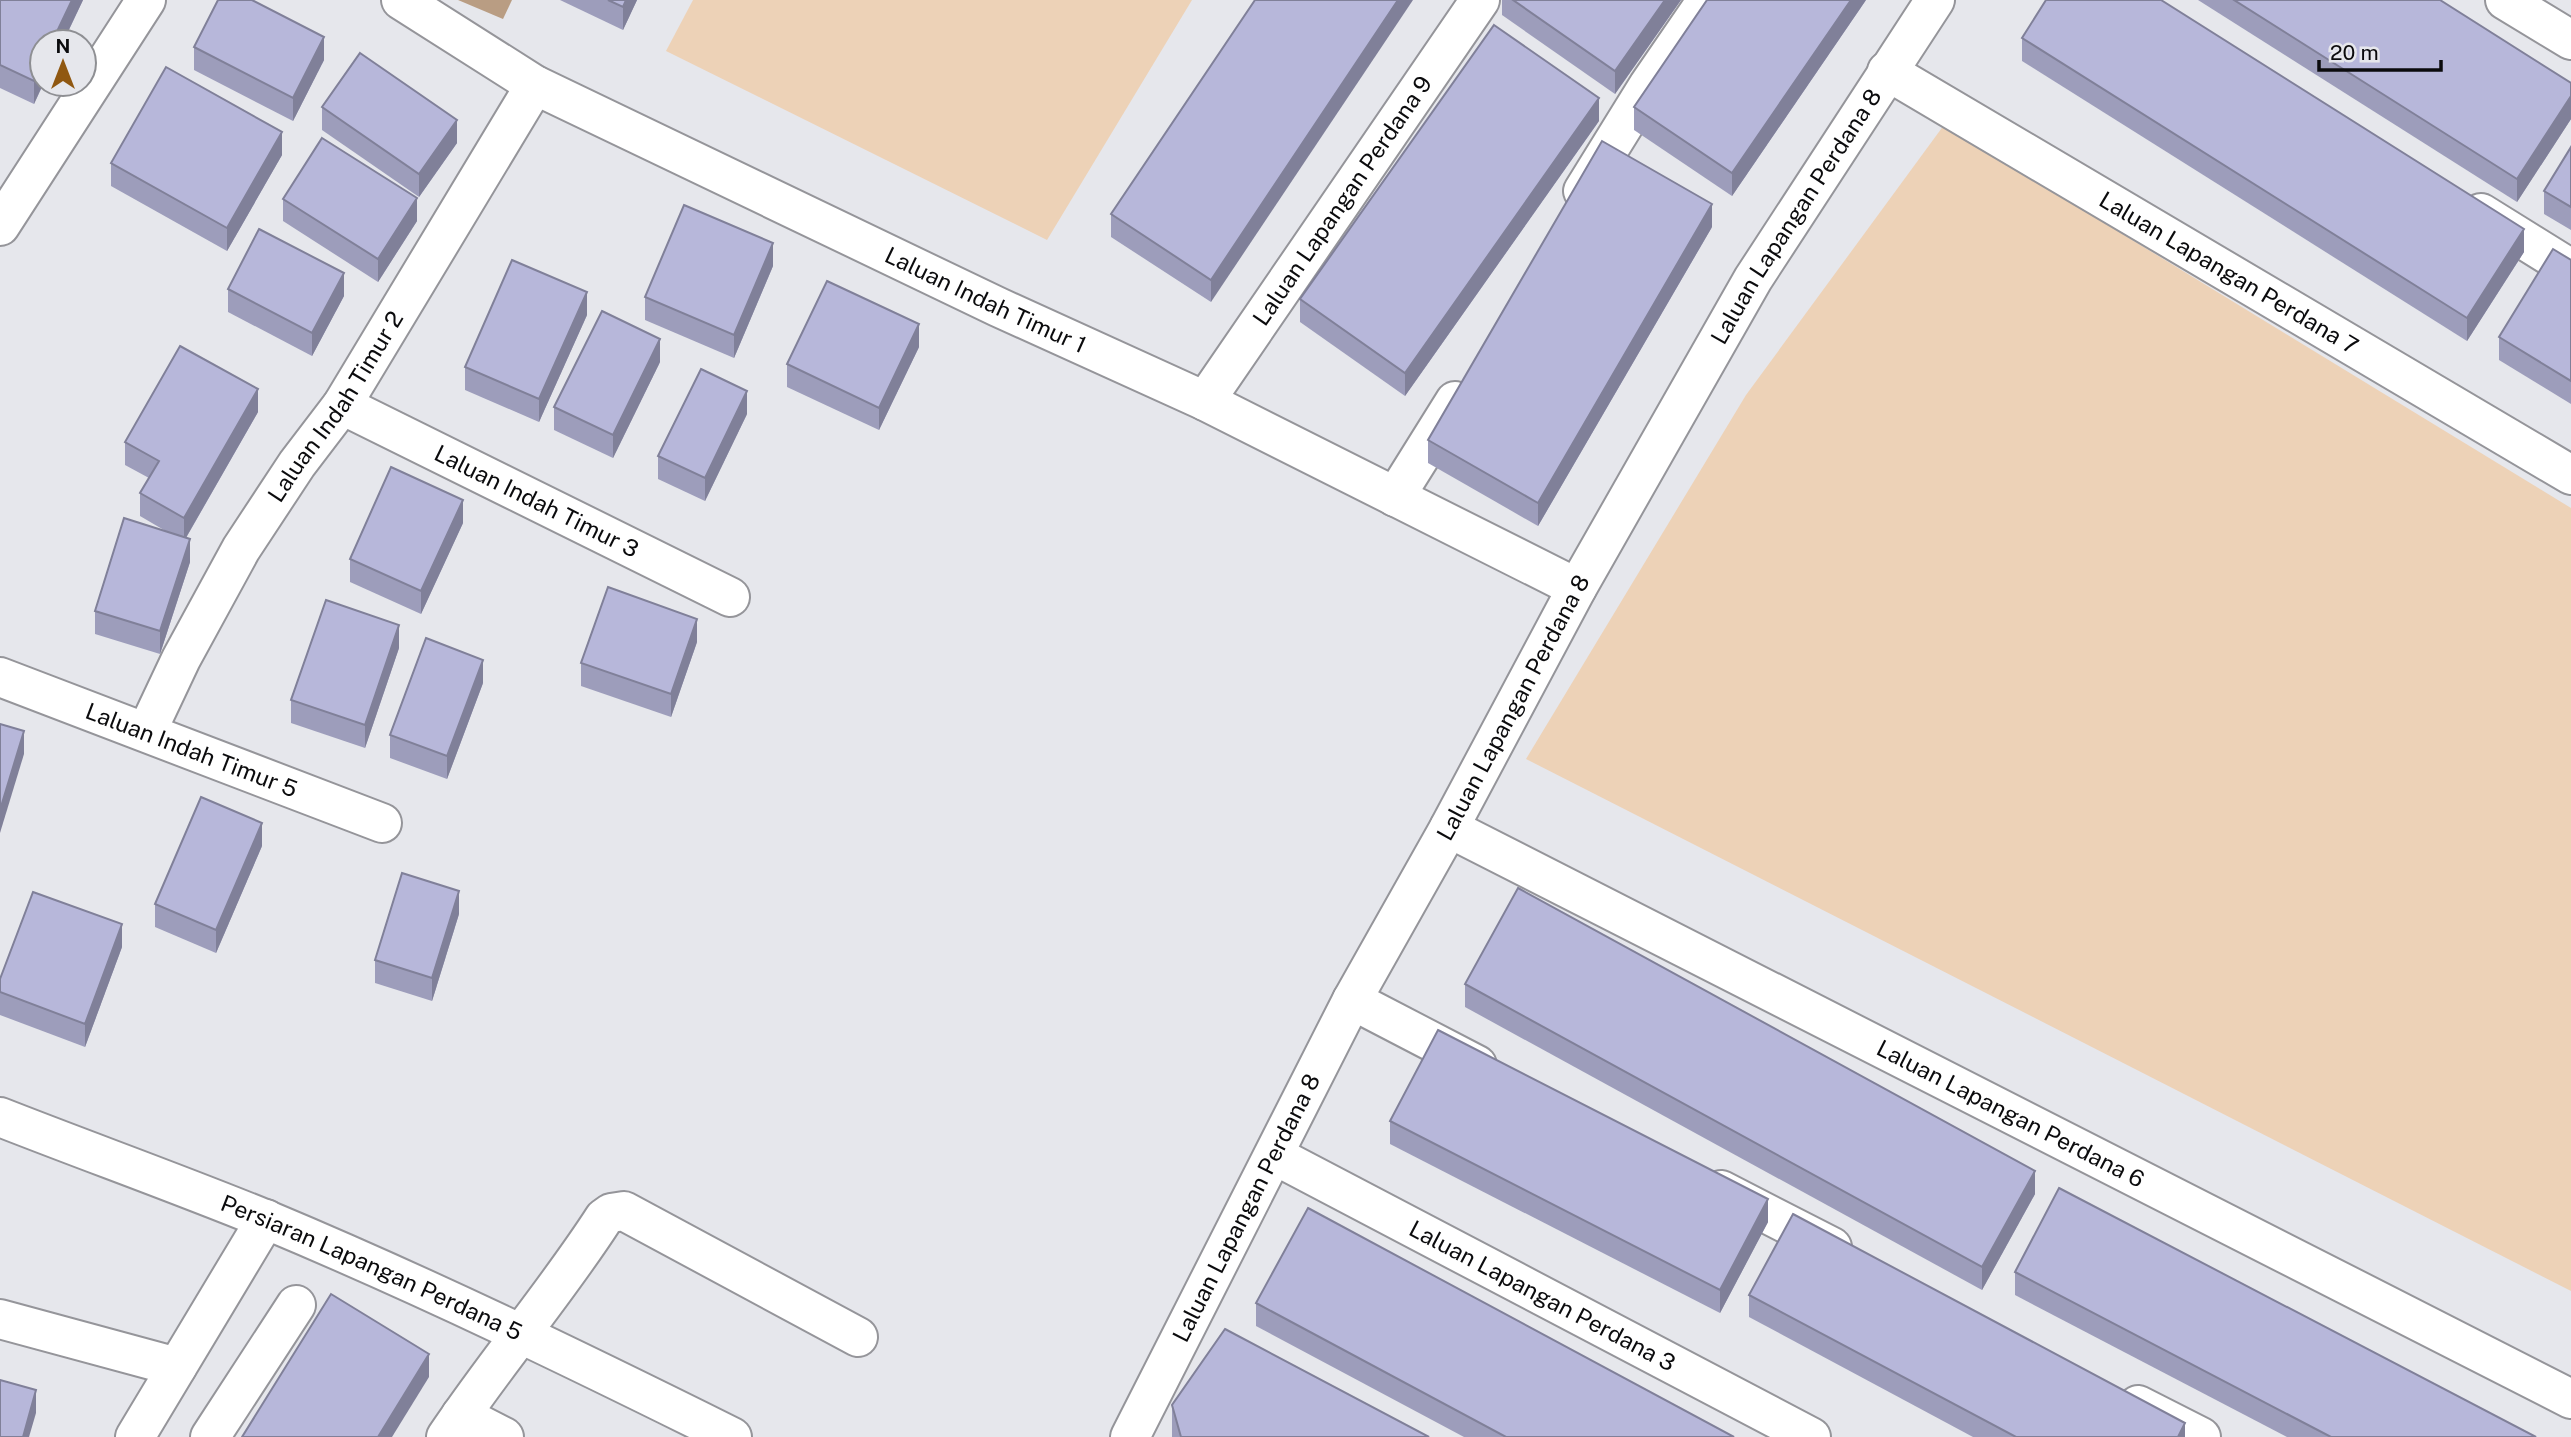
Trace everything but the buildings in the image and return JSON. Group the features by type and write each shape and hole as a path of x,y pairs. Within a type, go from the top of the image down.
{"street":[{"path":"0,226 146,0"},
{"name":"Laluan Indah Timur 1","path":"401,0 535,85 998,307 1205,401 1577,588"},
{"name":"Laluan Lapangan Perdana 9","path":"1205,401 1479,0"},
{"path":"1568,215 1647,86 1707,0"},
{"name":"Laluan Lapangan Perdana 8","path":"1130,1437 1193,1345 1274,1155 1352,1000 1449,828 1577,588 1753,279 1935,0"},
{"path":"2505,0 2571,40"},
{"name":"Laluan Lapangan Perdana 7","path":"1887,71 2571,475"},
{"name":"Laluan Indah Timur 2","path":"147,731 181,659 241,549 297,464 342,405 535,85"},
{"path":"2454,196 2571,269"},
{"path":"1395,497 1475,368"},
{"name":"Laluan Indah Timur 3","path":"342,405 730,597"},
{"name":"Laluan Indah Timur 5","path":"0,677 382,822"},
{"name":"Laluan Lapangan Perdana 6","path":"1449,828 2571,1399"},
{"path":"1352,1000 1512,1083"},
{"name":"Persiaran Lapangan Perdana 5","path":"0,1118 265,1219 521,1332 733,1437"},
{"name":"Laluan Lapangan Perdana 3","path":"1274,1155 1811,1437"},
{"path":"1696,1178 1856,1260"},
{"path":"504,1437 453,1426 572,1266 604,1218 611,1213 624,1211 859,1336"},
{"path":"135,1437 265,1219"},
{"path":"210,1437 296,1305"},
{"path":"0,1319 177,1367"},
{"path":"2102,1386 2201,1437"}],"shaded area":[{"path":"458,0 512,0 503,19"},
{"path":"693,0 1192,0 1047,240 666,51"},
{"path":"1944,125 2571,508 2571,1291 1526,759 1746,395"}]}
